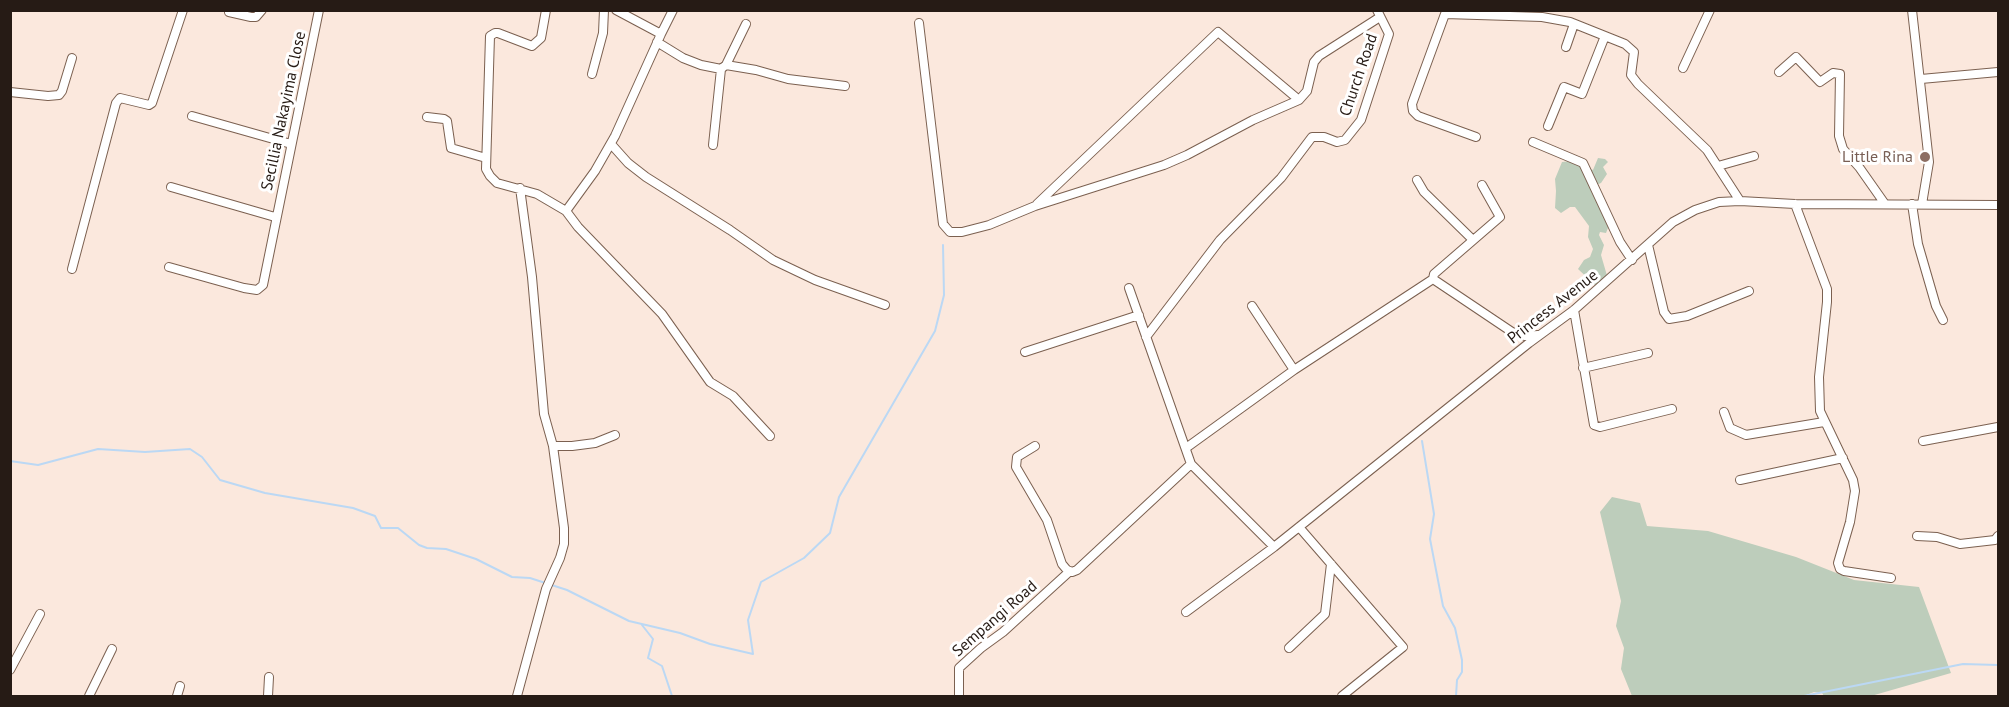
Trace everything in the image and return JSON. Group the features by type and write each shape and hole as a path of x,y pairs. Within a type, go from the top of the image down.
{"street":[{"path":"72,269 116,103 120,99 149,105 152,103 183,10"},
{"path":"229,12 256,17 262,10"},
{"name":"Secillia Nakayima Close","path":"169,267 257,290 263,285 275,217 319,10"},
{"path":"546,10 541,38 535,45 528,46 498,33 490,36 486,169 494,181 537,194 566,211 578,227 662,314 710,382 733,396 770,436"},
{"path":"592,74 603,33 604,10"},
{"path":"616,10 659,38 683,58 701,65 756,70 788,79 845,86"},
{"path":"566,211 611,144 673,10"},
{"path":"1683,68 1710,10"},
{"path":"1912,10 1929,162 1922,204"},
{"path":"919,23 943,224 950,232 962,232 989,225 1035,206 1172,162 1253,120 1299,100 1307,91 1314,62 1319,56 1378,14"},
{"name":"Church Road","path":"1146,337 1220,240 1281,178 1312,137 1324,137 1337,142 1345,140 1360,120 1389,34 1378,14"},
{"path":"1476,137 1418,116 1413,111 1412,104 1445,14 1542,17 1574,24 1625,44 1634,52 1630,75 1707,150 1740,201"},
{"path":"713,144 724,67 746,24"},
{"path":"1566,47 1574,24"},
{"path":"1035,206 1218,32 1299,100"},
{"path":"1548,126 1564,87 1582,94 1605,36"},
{"path":"1779,72 1796,57 1820,82 1833,73 1840,74 1839,136 1844,148 1885,204"},
{"path":"10,92 59,95 72,58"},
{"path":"1921,79 1998,72"},
{"path":"192,116 291,144"},
{"path":"427,117 447,121 451,148 486,158"},
{"path":"1533,142 1583,162 1620,242 1632,260"},
{"path":"611,144 646,177 773,260 815,280 885,305"},
{"path":"1718,166 1754,156"},
{"path":"1417,180 1424,192 1473,240"},
{"path":"1186,448 1294,370 1433,279 1434,274 1500,217 1482,184"},
{"path":"171,187 275,217"},
{"path":"517,696 546,589 564,544 553,446 544,414 532,277 520,188"},
{"name":"Princess Avenue","path":"1186,612 1274,547 1539,335 1574,310 1673,222 1695,210 1719,202 1740,201 1795,204 1998,205"},
{"path":"1795,204 1827,289 1819,377 1820,411 1853,480 1855,491 1850,522 1838,563 1840,569 1844,571 1891,578"},
{"path":"1912,204 1918,244 1936,306 1943,320"},
{"path":"1648,245 1664,312 1669,319 1687,316 1749,291"},
{"path":"1433,279 1512,332 1525,336 1539,335"},
{"path":"1129,288 1191,464 1274,547"},
{"path":"1252,306 1294,370"},
{"path":"1574,310 1592,422 1596,426 1672,409"},
{"path":"1025,352 1139,315"},
{"path":"1583,368 1648,353"},
{"path":"1724,412 1730,428 1746,435 1824,422"},
{"path":"1923,441 1998,427"},
{"path":"553,446 583,445 615,435"},
{"path":"1035,446 1017,457 1016,467 1041,508 1062,564 1070,571"},
{"path":"1740,480 1843,458"},
{"name":"Sempangi Road","path":"959,696 959,668 1003,632 1070,571 1077,570 1191,464"},
{"path":"1299,526 1403,647 1342,696"},
{"path":"1917,536 1937,537 1960,544 1995,540 1998,536"},
{"path":"1289,648 1325,615 1331,564"},
{"path":"10,670 40,614"},
{"path":"89,696 112,649"},
{"path":"268,696 269,677"},
{"path":"177,696 180,686"}],"green space":[{"path":"1598,158 1608,162 1603,167 1607,174 1601,183 1596,185 1611,220 1606,233 1600,232 1599,235 1604,245 1601,255 1608,279 1596,286 1578,269 1584,260 1590,257 1593,249 1588,237 1589,226 1575,207 1570,207 1561,213 1555,208 1555,179 1562,162 1571,161 1593,170"},
{"path":"1612,497 1640,503 1647,526 1708,531 1796,557 1854,580 1919,587 1951,673 1871,696 1824,696 1822,693 1814,692 1804,696 1632,696 1621,669 1624,648 1616,626 1621,601 1600,512"}],"waterway":[{"path":"10,461 38,465 98,449 145,452 190,449 202,457 220,480 265,493 353,508 375,516 381,528 398,528 419,545 427,548 446,549 476,559 512,577 530,578 567,590 629,621 753,654 748,620 761,582 804,558 830,533 839,497 935,331 944,295 943,245"},
{"path":"1422,441 1434,514 1430,539 1443,606 1455,628 1462,660 1462,672 1457,680 1456,696"},
{"path":"642,625 653,639 648,658 662,666 672,696"},
{"path":"1804,696 1963,664 1998,665"}],"place":[{"name":"Little Rina","path":"1925,157"}]}
